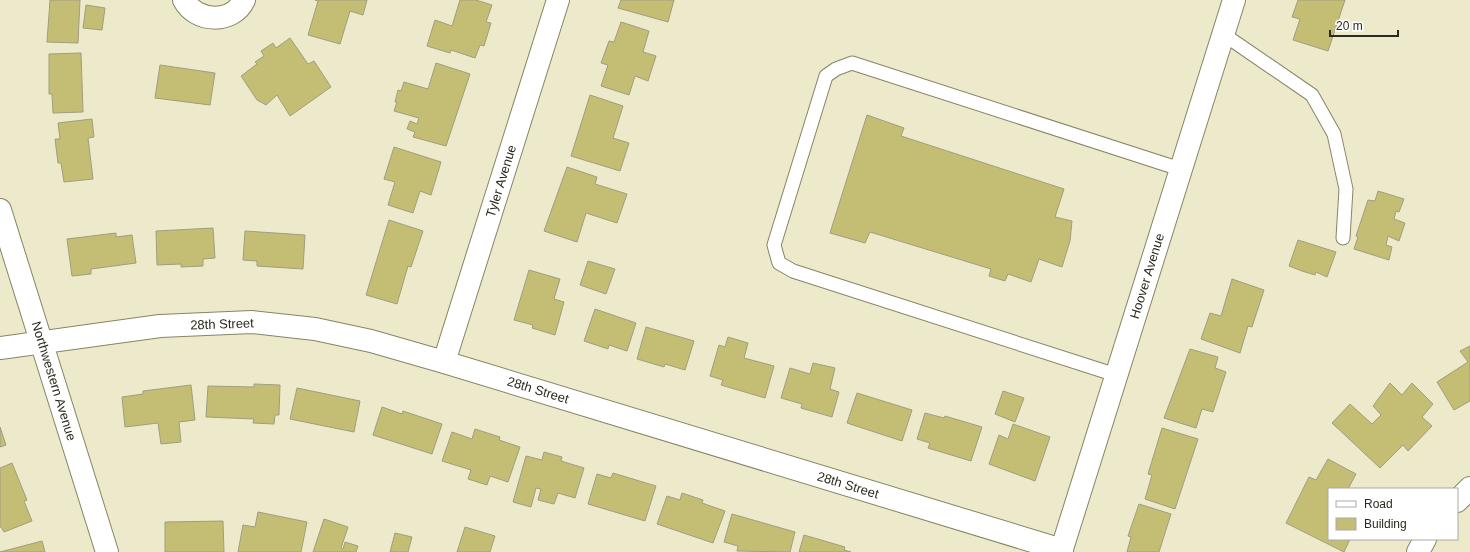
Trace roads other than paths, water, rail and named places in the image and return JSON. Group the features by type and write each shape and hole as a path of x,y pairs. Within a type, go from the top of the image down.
{"street":[{"path":"184,0 188,6 200,15 215,19 230,15 242,5 244,0"},
{"name":"Tyler Avenue","path":"444,362 558,0"},
{"name":"Hoover Avenue","path":"1062,551 1234,0"},
{"name":"Northwestern Avenue","path":"0,210 107,552"},
{"name":"28th Street","path":"0,348 160,326 252,322 315,328 371,341 444,362 1062,551"},
{"path":"1458,501 1470,488"},
{"path":"1418,552 1424,540"}],"lane":[{"path":"1223,34 1312,94 1334,134 1346,189 1343,238"},
{"path":"1116,375 793,271 779,263 774,245 826,76 836,69 852,64 1180,169"}]}
